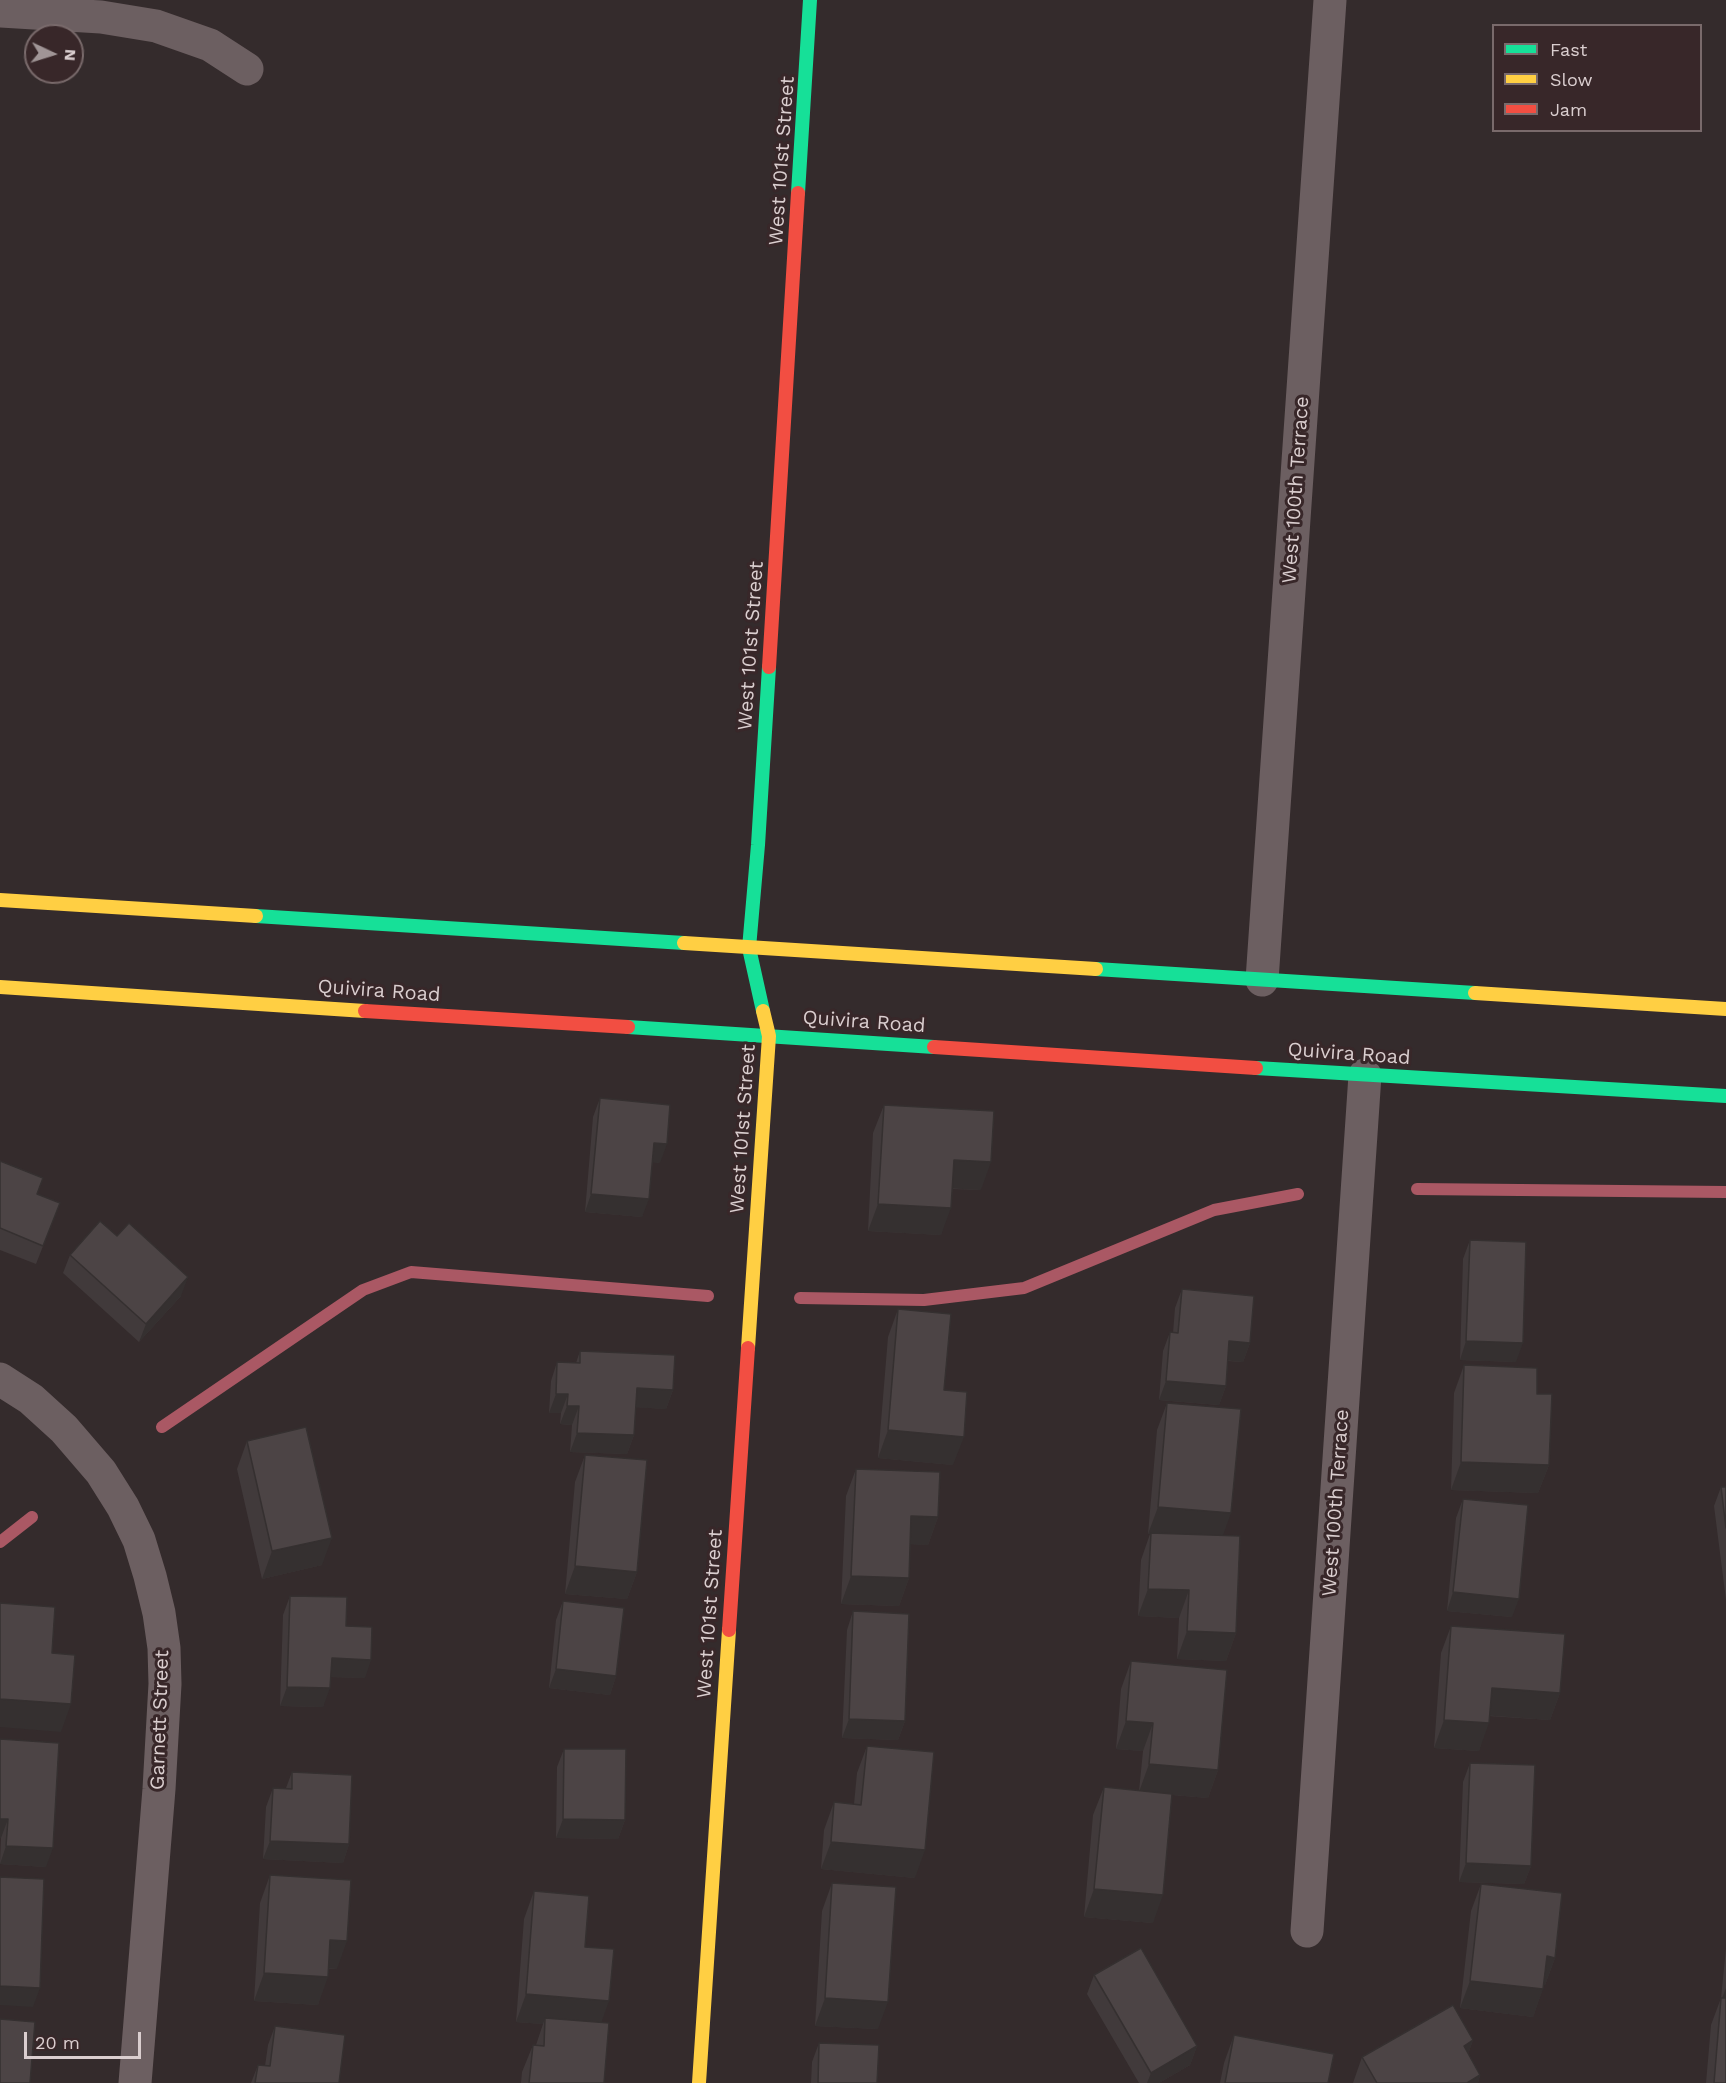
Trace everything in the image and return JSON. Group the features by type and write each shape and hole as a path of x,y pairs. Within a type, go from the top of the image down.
{"main road":[{"name":"West 101st Street","path":"699,2083 769,1036 749,948 758,845 810,0"},
{"path":"0,900 1726,1009"},
{"name":"Quivira Road","path":"0,987 1726,1096"}],"street":[{"name":"West 100th Terrace","path":"1262,980 1330,0"},
{"path":"0,11 101,16 156,26 210,45 247,69"},
{"name":"West 100th Terrace","path":"1307,1931 1365,1075"},
{"name":"Garnett Street","path":"0,1379 32,1399 64,1429 101,1472 123,1507 138,1540 159,1612 164,1648 165,1684 159,1789 135,2083"}],"building":[{"path":"600,1098 670,1105 667,1144 654,1143 649,1199 591,1194"},
{"path":"884,1105 994,1111 991,1162 954,1160 951,1208 878,1204"},
{"path":"0,1161 43,1178 37,1194 60,1203 43,1246 0,1228"},
{"path":"100,1221 117,1236 129,1223 188,1277 146,1324 70,1255"},
{"path":"1470,1240 1526,1242 1523,1343 1466,1341"},
{"path":"1182,1289 1254,1296 1250,1343 1229,1341 1226,1386 1166,1381 1170,1332 1178,1333"},
{"path":"898,1309 951,1314 944,1390 967,1392 964,1437 888,1430"},
{"path":"580,1351 675,1355 673,1390 637,1388 634,1435 577,1433 579,1406 567,1406 568,1394 556,1394 557,1362 580,1363"},
{"path":"1464,1365 1537,1368 1537,1394 1552,1394 1549,1465 1461,1462"},
{"path":"1167,1403 1241,1409 1231,1513 1158,1507"},
{"path":"306,1427 332,1538 272,1551 247,1441"},
{"path":"585,1455 647,1460 637,1572 575,1566"},
{"path":"856,1469 940,1472 938,1517 911,1516 909,1578 851,1576"},
{"path":"1721,1487 1726,1487 1726,1528"},
{"path":"1463,1499 1528,1505 1519,1599 1453,1592"},
{"path":"1151,1533 1240,1536 1236,1633 1187,1631 1189,1590 1148,1589"},
{"path":"290,1596 347,1597 346,1626 372,1627 371,1660 332,1658 330,1688 287,1687"},
{"path":"563,1601 624,1608 616,1676 556,1669"},
{"path":"0,1603 55,1607 52,1653 75,1655 71,1704 0,1699"},
{"path":"853,1611 909,1614 905,1721 849,1719"},
{"path":"1451,1626 1565,1634 1560,1693 1492,1688 1489,1723 1444,1720"},
{"path":"1131,1661 1227,1670 1218,1770 1149,1764 1153,1723 1126,1721"},
{"path":"0,1739 59,1743 53,1848 6,1846 8,1819 0,1819"},
{"path":"867,1746 934,1752 925,1850 831,1842 834,1802 861,1805"},
{"path":"564,1749 626,1749 625,1820 563,1819"},
{"path":"1470,1763 1535,1765 1531,1866 1466,1863"},
{"path":"292,1772 352,1775 349,1844 270,1841 273,1788 292,1789"},
{"path":"1104,1787 1172,1794 1163,1895 1094,1889"},
{"path":"270,1875 351,1880 347,1941 330,1940 328,1977 264,1973"},
{"path":"0,1877 44,1879 40,1988 0,1986"},
{"path":"832,1883 896,1887 888,2002 825,1998"},
{"path":"1481,1884 1562,1893 1555,1958 1547,1956 1543,1989 1470,1981"},
{"path":"534,1891 589,1896 585,1947 614,1949 609,2001 526,1994"},
{"path":"1141,1948 1197,2046 1151,2073 1094,1975"},
{"path":"1721,1998 1726,1998 1726,2083 1714,2083"},
{"path":"1453,2005 1473,2040 1464,2046 1480,2075 1467,2083 1377,2083 1362,2057"},
{"path":"545,2018 609,2023 604,2083 529,2083 533,2045 544,2046"},
{"path":"0,2019 35,2022 30,2083 0,2083"},
{"path":"275,2026 345,2035 339,2083 255,2083 258,2065 270,2066"},
{"path":"1234,2035 1334,2054 1328,2083 1225,2083"},
{"path":"819,2043 879,2045 877,2083 818,2083"}],"waterway":[{"path":"1417,1189 1726,1192"},
{"path":"800,1298 924,1300 1024,1288 1214,1210 1298,1194"},
{"path":"162,1427 363,1290 411,1272 708,1296"},
{"path":"0,1542 32,1517"}],"traffic: fast":[{"path":"798,193 810,0"},
{"path":"763,1011 749,948 769,667"},
{"path":"256,916 684,943"},
{"path":"1096,969 1475,993"},
{"path":"628,1027 934,1047"},
{"path":"1256,1068 1726,1096"}],"traffic: slow":[{"path":"0,900 256,916"},
{"path":"684,943 1096,969"},
{"path":"0,987 365,1011"},
{"path":"1475,993 1726,1009"},
{"path":"748,1348 769,1036 763,1011"},
{"path":"699,2083 729,1630"}],"traffic: jam":[{"path":"769,667 798,193"},
{"path":"365,1011 628,1027"},
{"path":"934,1047 1256,1068"},
{"path":"729,1630 748,1348"}]}
